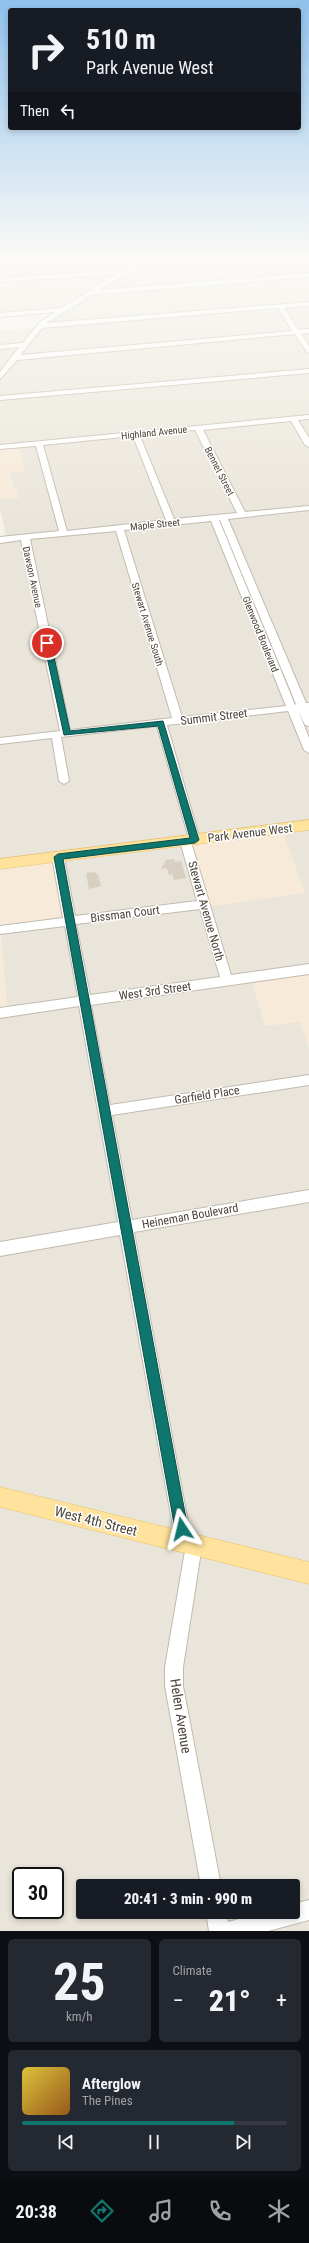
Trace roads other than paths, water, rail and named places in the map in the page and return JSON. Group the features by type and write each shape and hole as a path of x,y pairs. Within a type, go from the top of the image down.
{"main road":[{"name":"Park Avenue West","path":"0,864 309,825"},
{"name":"West 4th Street","path":"0,1497 309,1574"}],"street":[{"path":"0,347 24,345"},
{"path":"0,377 25,345"},
{"path":"15,358 154,345"},
{"path":"0,398 309,371"},
{"name":"Highland Avenue","path":"0,447 309,417"},
{"path":"294,419 309,445"},
{"name":"Bennet Street","path":"198,428 242,514"},
{"path":"136,434 171,522"},
{"path":"39,443 64,533"},
{"name":"Maple Street","path":"0,540 309,508"},
{"name":"Glenwood Boulevard","path":"218,517 306,706 309,723"},
{"name":"Glenwood Boulevard","path":"218,517 291,708 309,750"},
{"name":"Stewart Avenue South","path":"119,528 178,721"},
{"name":"Dawson Avenue","path":"25,537 66,734"},
{"name":"Summit Street","path":"0,741 306,706"},
{"path":"161,723 190,840"},
{"path":"56,735 64,781"},
{"name":"Stewart Avenue North","path":"190,840 203,904 227,981"},
{"name":"Helen Avenue","path":"58,857 126,1228 189,1544 174,1667 174,1686 210,1879"},
{"name":"Bissman Court","path":"0,930 203,904"},
{"name":"West 3rd Street","path":"0,1012 309,969"},
{"name":"Garfield Place","path":"105,1111 309,1080"},
{"name":"Heineman Boulevard","path":"0,1249 309,1196"},
{"path":"231,1931 309,1910"},
{"path":"217,1919 219,1931"}]}
